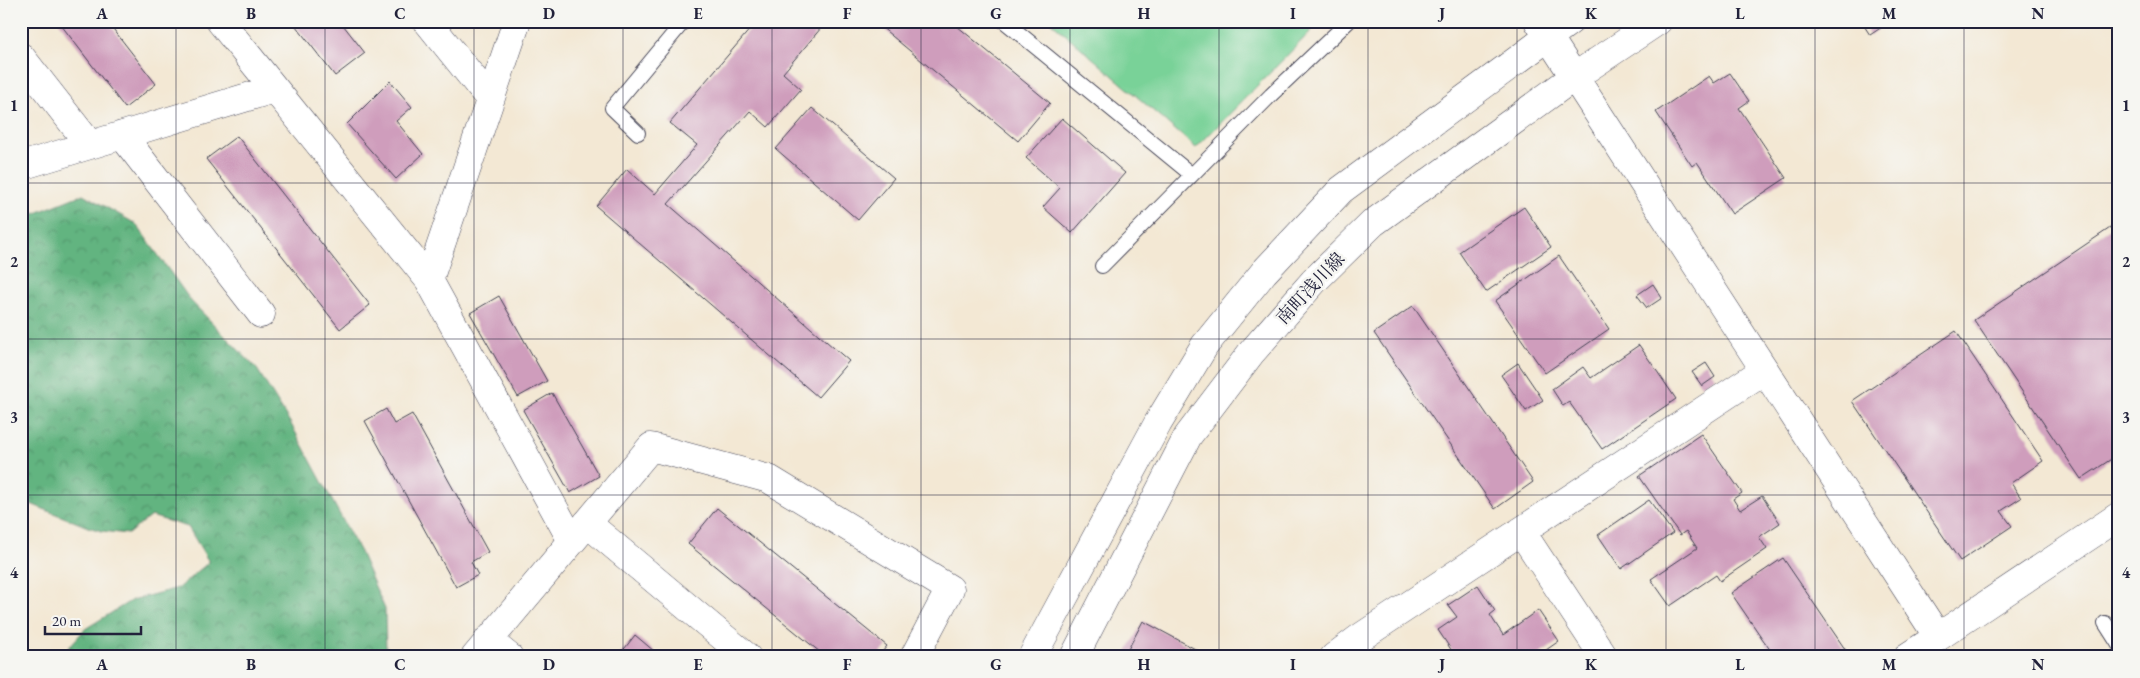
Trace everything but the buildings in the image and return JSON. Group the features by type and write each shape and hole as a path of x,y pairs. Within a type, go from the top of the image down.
{"street":[{"path":"220,21 429,280 580,532 747,657"},
{"path":"427,21 489,98"},
{"path":"429,280 489,98 517,21"},
{"path":"1032,657 1158,423 1205,345 1264,272 1341,190 1543,29 1570,21"},
{"name":"南町浅川線","path":"1074,657 1188,436 1276,324 1314,281 1373,224 1574,76 1658,21"},
{"path":"1543,29 1763,371 1938,637"},
{"path":"21,57 90,145"},
{"path":"21,166 274,88"},
{"path":"122,135 261,314"},
{"path":"1334,657 1763,371"},
{"path":"509,657 482,648 651,447 769,479 950,589 914,657"},
{"path":"1907,657 2119,516"},
{"path":"1521,531 1604,657"}],"lane":[{"path":"638,133 612,108 684,21"},
{"path":"1004,21 1192,175"},
{"path":"1102,266 1349,21"},
{"path":"2105,624 2119,645"}],"green space":[{"path":"1050,21 1321,21 1196,148"},
{"path":"83,194 136,224 191,301 257,369 291,424 360,552 385,609 386,651 384,657 60,657 85,629 132,600 178,588 209,562 188,527 151,516 128,534 102,531 21,500 21,219"}]}
